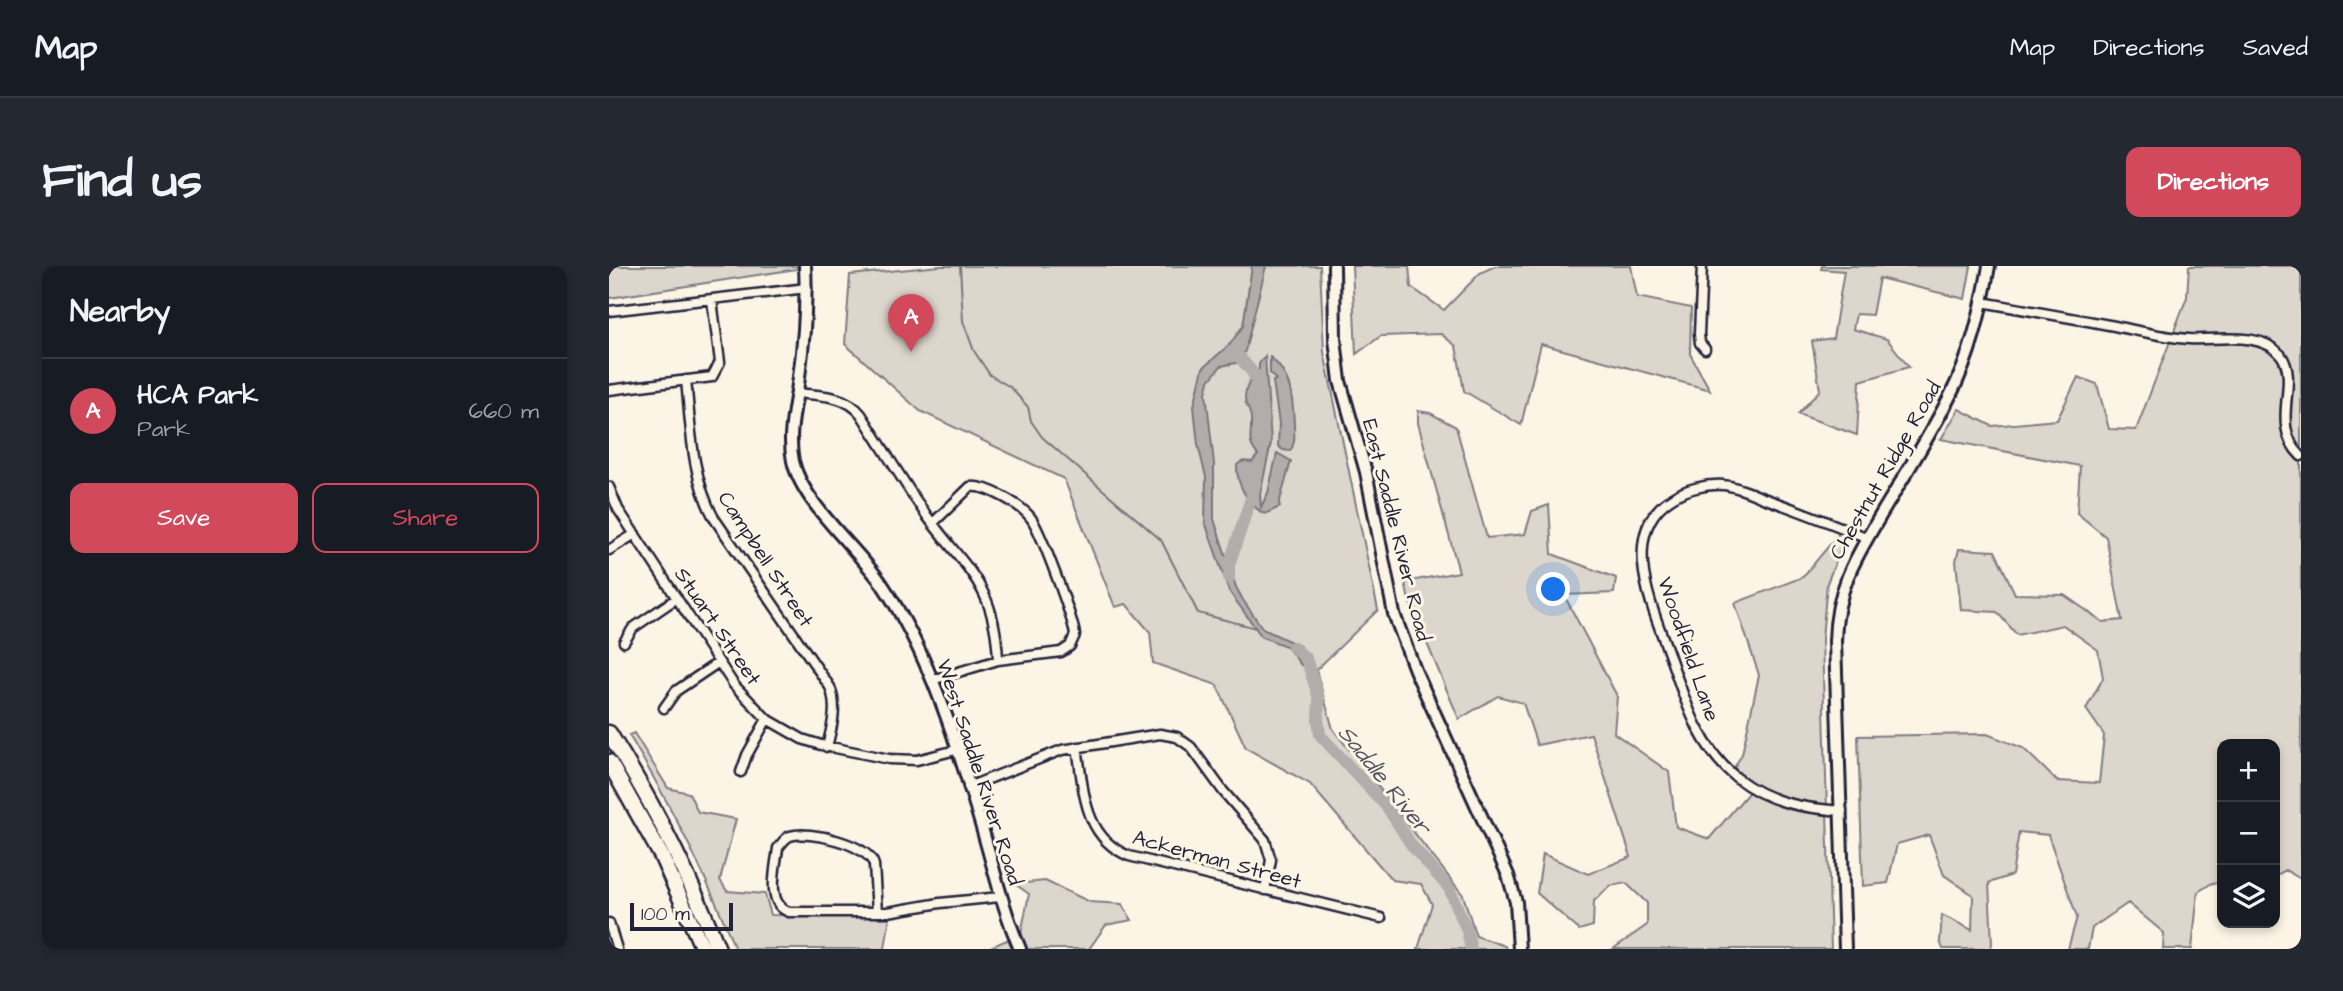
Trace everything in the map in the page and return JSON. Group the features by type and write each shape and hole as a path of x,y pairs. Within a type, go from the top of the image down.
{"highway":[{"path":"609,733 643,789 678,856 719,949"},
{"path":"609,762 661,855 702,949"}],"street":[{"name":"West Saddle River Road","path":"805,266 805,335 791,450 801,484 886,591 909,629 932,680 968,787 1000,897 1020,949"},
{"name":"East Saddle River Road","path":"1334,266 1335,339 1341,381 1366,472 1394,614 1415,670 1509,875 1516,902 1520,949"},
{"path":"1702,266 1699,334 1700,343 1705,349"},
{"name":"Chestnut Ridge Road","path":"1845,949 1835,624 1837,608 1846,576 1950,396 1969,353 1989,266"},
{"path":"609,311 807,288"},
{"path":"609,390 712,377 719,368 720,359 712,300"},
{"path":"1982,302 2167,336 2244,339 2264,343 2279,353 2288,367 2290,375 2286,432 2301,456"},
{"name":"Campbell Street","path":"686,380 696,470 701,491 714,518 830,687 835,704 827,747"},
{"path":"797,393 839,398 853,405 861,414 933,523 981,587 992,615 998,660"},
{"name":"Woodfield Lane","path":"1842,811 1801,808 1765,796 1738,779 1709,749 1692,719 1652,605 1645,578 1643,551 1646,530 1665,502 1684,492 1723,485 1868,538"},
{"path":"932,680 998,660 1061,652 1073,641 1074,629 1038,529 1021,508 976,486 965,490 933,523"},
{"name":"Stuart Street","path":"609,487 618,509 719,662 747,701 767,719 802,739 827,747 903,761 933,757 956,750"},
{"path":"609,550 635,534"},
{"path":"624,642 633,628 677,598"},
{"path":"664,708 675,691 719,662"},
{"path":"741,772 747,755 767,719"},
{"path":"968,787 1046,755 1077,747 1160,734 1184,741 1195,751 1223,791 1265,840 1271,860 1265,890"},
{"name":"Ackerman Street","path":"1077,747 1087,810 1094,828 1107,843 1129,856 1381,918"},
{"path":"877,912 873,859 863,849 803,835 790,836 778,848 774,897 783,911 877,912 1000,897"},
{"path":"609,923 617,949"}],"shaded area":[{"path":"609,266 797,266 797,269 609,298"},
{"path":"940,266 1320,266 1324,352 1378,610 1316,670 1333,729 1463,895 1476,936 1505,946 1506,949 1418,949 1432,904 1421,884 1392,880 1310,784 1246,748 1217,685 1153,663 1150,632 1126,604 1115,607 1064,479 920,411 845,344 850,275"},
{"path":"1252,266 1266,266 1245,351 1236,363 1221,366 1209,381 1206,393 1214,464 1214,519 1236,587 1243,600 1263,629 1300,646 1307,655 1301,665 1286,646 1262,637 1229,591 1205,522 1206,477 1198,445 1194,406 1203,368 1230,344 1243,326"},
{"path":"1352,266 1409,266 1411,287 1444,310 1480,273 1495,266 1631,266 1637,297 1691,308 1690,354 1710,390 1541,344 1521,425 1464,391 1456,346 1441,334 1381,336 1356,354"},
{"path":"1822,266 1971,266 1965,299 1879,278 1872,315 1856,314 1853,329 1887,339 1909,367 1860,381 1857,435 1798,414 1820,390 1812,341 1833,338 1844,271 1821,269"},
{"path":"2189,266 2301,266 2301,879 2285,870 2280,874 2280,739 2217,739 2217,884 2212,883 2198,892 2192,949 2163,949 2164,933 2128,903 2092,928 2088,949 2068,949 2077,917 2048,835 2019,832 2012,875 1989,883 1990,949 1943,949 1940,941 1942,915 1972,930 1973,895 1944,875 1929,835 1897,844 1888,883 1863,886 1858,736 1987,734 2023,748 2057,781 2099,783 2104,735 2086,709 2103,678 2098,650 2063,625 2017,635 1997,612 1961,610 1956,561 1959,549 1995,551 2015,594 2064,595 2103,622 2122,620 2106,537 2077,513 2080,466 1941,439 1959,409 1992,426 2057,420 2078,377 2097,384 2109,429 2136,430 2187,297"},
{"path":"1265,356 1271,443 1260,494 1261,507 1268,493 1277,453 1291,461 1280,507 1265,514 1253,506 1244,493 1237,465 1243,461 1252,462 1258,455 1251,442 1251,417 1245,394"},
{"path":"1270,357 1287,379 1292,396 1294,438 1290,451 1278,446 1279,424 1273,381 1276,380 1270,373"},
{"path":"1418,411 1430,413 1456,427 1487,538 1525,534 1532,511 1549,505 1552,554 1616,578 1614,593 1564,595 1617,696 1614,733 1669,772 1676,827 1709,839 1754,786 1734,768 1742,754 1759,675 1735,603 1803,577 1846,525 1852,528 1827,583 1822,639 1831,949 1613,949 1647,925 1647,903 1626,883 1610,886 1594,901 1593,926 1579,930 1537,893 1543,854 1588,874 1631,857 1591,734 1537,745 1523,703 1498,696 1459,719 1409,601 1405,582 1459,572 1418,423"},
{"path":"634,733 668,788 689,793 698,812 736,819 720,880 727,891 765,894 771,915 890,916 885,949 735,949 687,840 629,735"},
{"path":"1045,881 1090,902 1122,904 1132,920 1106,925 1089,949 986,949 1021,934 1029,894 1015,884"}],"waterway":[{"path":"960,266 963,321 974,351 990,375 1010,387 1028,407 1031,421 1042,437 1161,540 1198,613 1256,628"},
{"name":"Saddle River","path":"1240,344 1236,353 1253,373 1259,388"},
{"name":"Saddle River","path":"1229,578 1229,565 1254,489"},
{"name":"Saddle River","path":"1293,647 1306,658 1319,699 1320,735 1387,807 1412,846 1449,888 1467,931 1471,949"}],"place":[{"name":"HCA Park","path":"911,352"}]}
